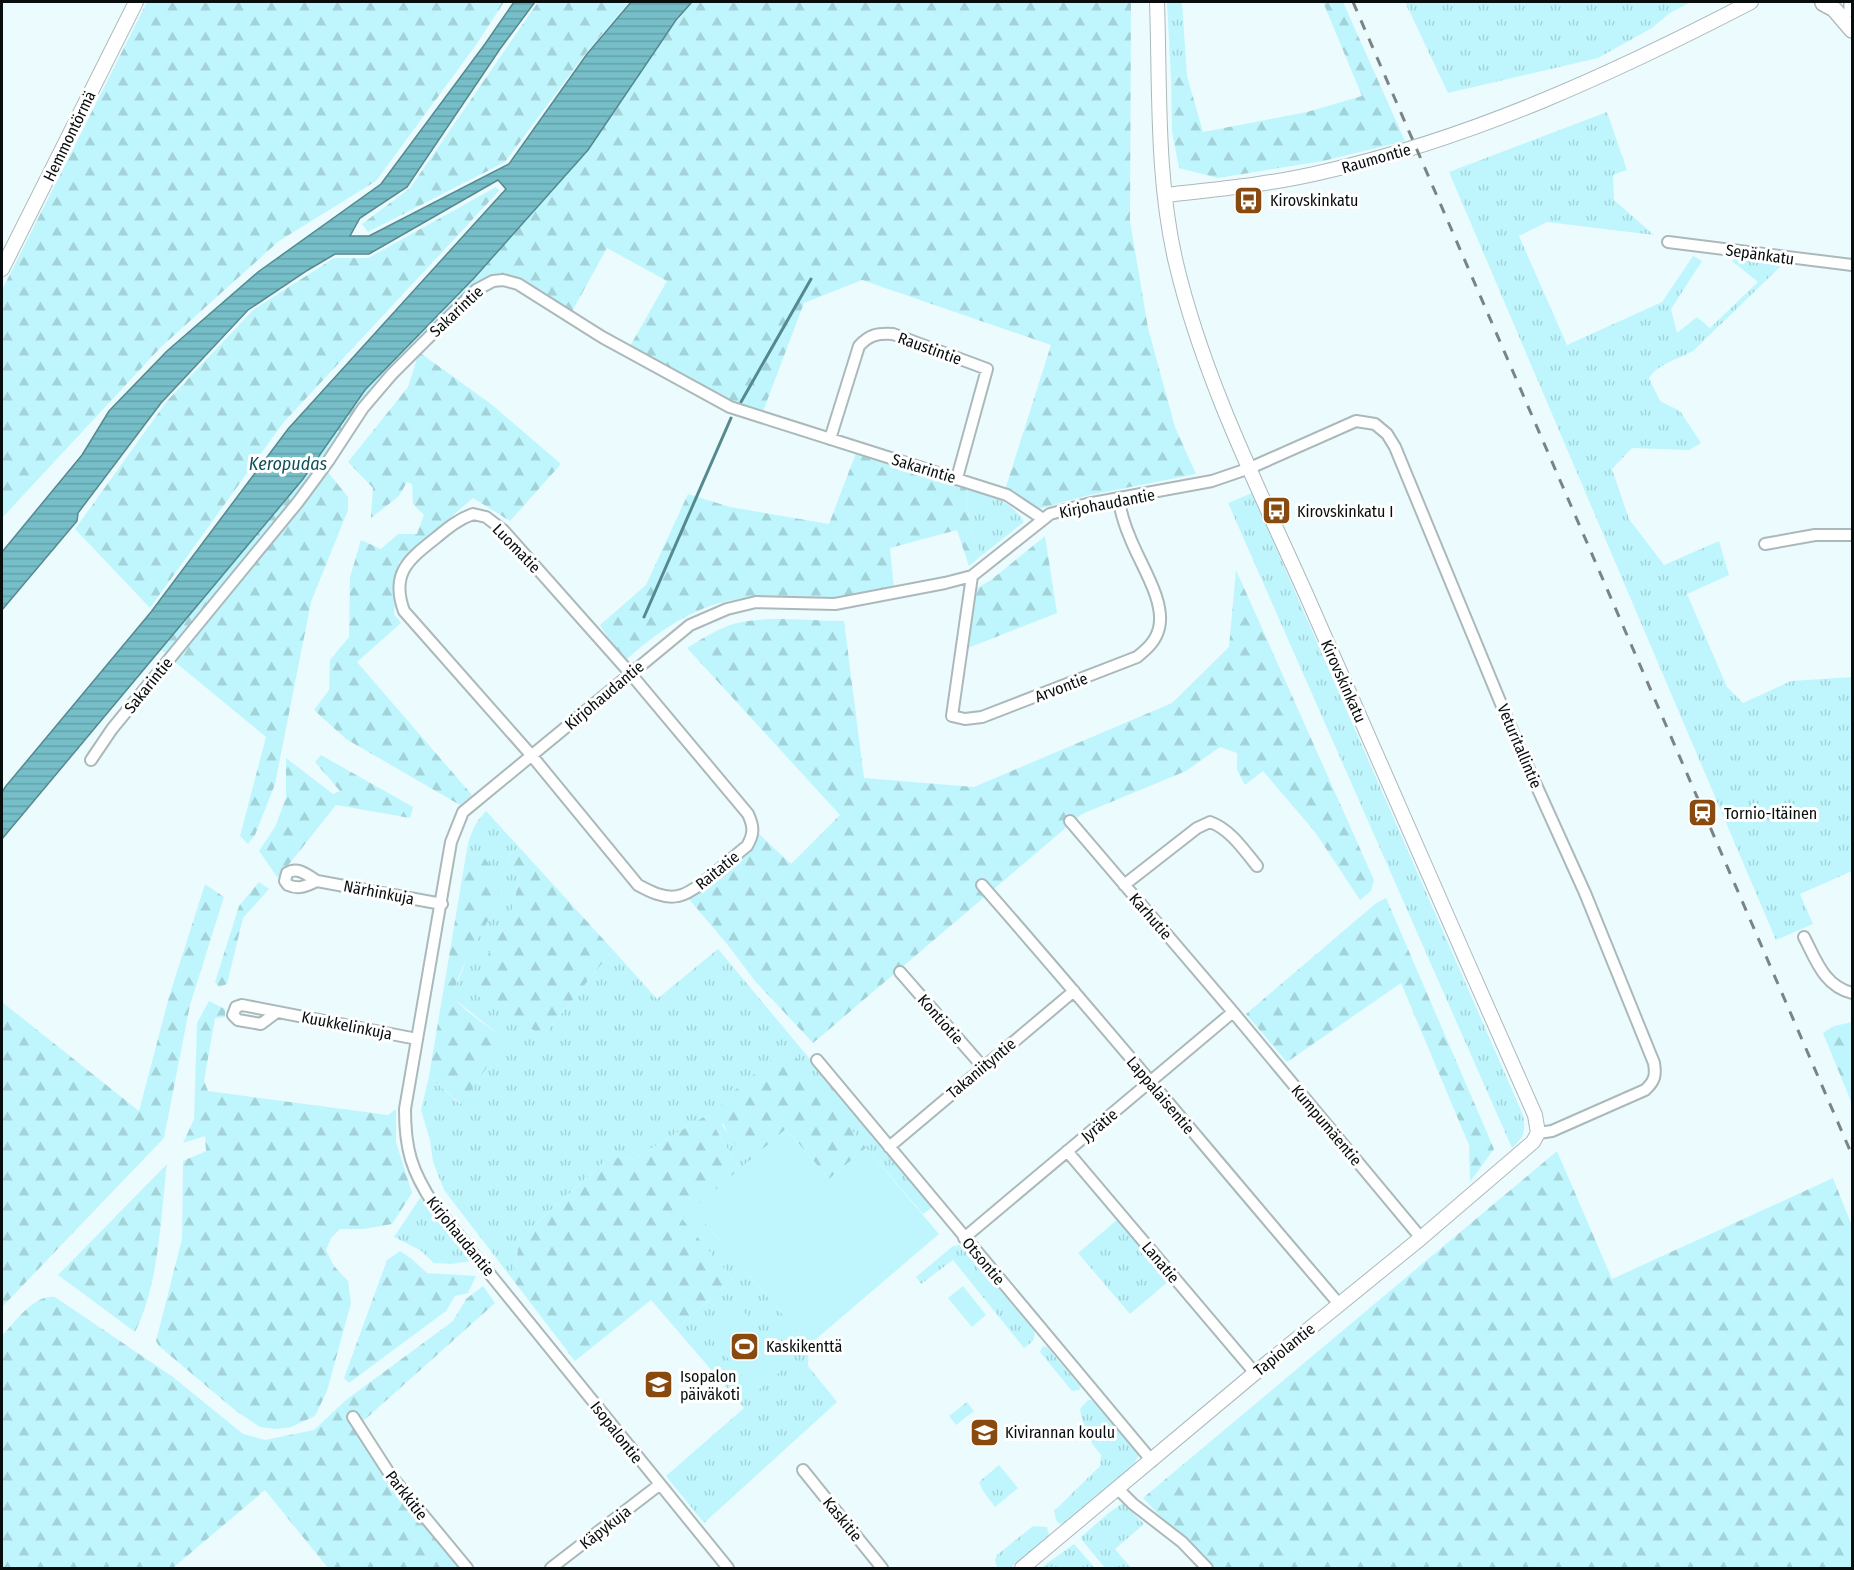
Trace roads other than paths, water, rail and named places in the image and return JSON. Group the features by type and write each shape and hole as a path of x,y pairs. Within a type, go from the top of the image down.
{"main road":[{"path":"1826,2 1852,30"},
{"path":"1852,2 1852,9"}],"street":[{"name":"Hemmontörmä","path":"2,269 136,2"},
{"path":"1157,2 1162,165 1166,195"},
{"name":"Raumontie","path":"1166,195 1253,185 1327,172 1412,148 1550,99 1628,64 1751,2"},
{"name":"Kirovskinkatu","path":"1166,195 1176,262 1203,353 1250,468 1537,1129"},
{"name":"Sepänkatu","path":"1668,242 1852,265"},
{"name":"Sakarintie","path":"91,760 112,729 298,502 363,408 392,374 467,298 485,284 503,280 518,284 602,337 730,407 1007,495 1043,519"},
{"name":"Raustintie","path":"830,439 859,346 867,337 878,333 893,334 987,369 957,478"},
{"name":"Veturitallintie","path":"1250,468 1356,421 1375,424 1387,434 1395,447 1518,745 1585,893 1654,1063 1656,1075 1652,1084 1645,1090 1552,1131 1537,1129"},
{"name":"Kirjohaudantie","path":"508,1295 425,1192 408,1154 405,1137 405,1109 451,842 463,812 690,625 727,609 756,602 835,604 972,576 1043,519 1068,508 1191,486 1250,468"},
{"name":"Arvontie","path":"972,576 952,716 965,719 982,717 1137,657 1150,647 1156,636 1160,626 1159,611 1154,592 1129,536 1118,499"},
{"name":"Luomatie","path":"532,756 404,611 399,598 399,584 403,570 411,557 461,518 473,514 486,517 503,530 630,673"},
{"path":"1765,544 1815,535 1852,535"},
{"name":"Raitatie","path":"532,756 638,885 650,892 678,896 692,890 747,846 752,837 754,825 748,814 630,673"},
{"name":"Karhutie","path":"1070,821 1233,1012"},
{"path":"1124,885 1197,828 1210,822 1219,825 1230,835 1257,866"},
{"name":"Närhinkuja","path":"317,881 442,904"},
{"name":"Lappalaisentie","path":"982,885 1339,1304"},
{"path":"1804,937 1821,972 1844,991 1852,993"},
{"name":"Kontiotie","path":"900,972 983,1067"},
{"name":"Takaniityntie","path":"889,1147 1074,991"},
{"name":"Kuukkelinkuja","path":"277,1012 417,1039"},
{"name":"Jyrätie","path":"964,1238 1233,1012"},
{"name":"Kumpumäentie","path":"1233,1012 1421,1238"},
{"name":"Otsontie","path":"817,1060 1152,1461"},
{"name":"Tapiolantie","path":"1022,1569 1255,1372 1421,1238 1533,1142 1537,1129"},
{"name":"Lanatie","path":"1067,1151 1255,1372"},
{"name":"Isopalontie","path":"508,1295 728,1569"},
{"name":"Parkkitie","path":"353,1417 391,1476 467,1569"},
{"name":"Kaskitie","path":"803,1470 882,1569"},
{"name":"Käpykuja","path":"551,1569 659,1485"},
{"path":"1118,1489 1133,1504 1182,1542 1207,1569"}],"water":[{"name":"Keropudas","path":"514,2 535,2 500,49 407,187 360,218 350,236 369,236 509,164 587,54 631,2 692,2 676,20 588,150 475,277 365,390 303,479 2,839 2,792 6,786 151,612 288,429 506,189 498,180 369,254 335,254 248,310 161,403 78,513 77,521 2,610 2,552 82,455 109,411 167,351 258,272 381,184"}],"waterway":[{"path":"741,402 811,279"},
{"path":"644,617 731,418"}],"railway":[{"path":"1353,2 1852,1155"}],"place":[{"name":"Kirovskinkatu","path":"1249,200"},
{"name":"Kirovskinkatu I","path":"1276,511"},
{"name":"Tornio-Itäinen","path":"1703,813"},
{"name":"Kaskikenttä","path":"745,1346"},
{"name":"Isopalon päiväkoti","path":"659,1385"},
{"name":"Kivirannan koulu","path":"984,1432"}]}
